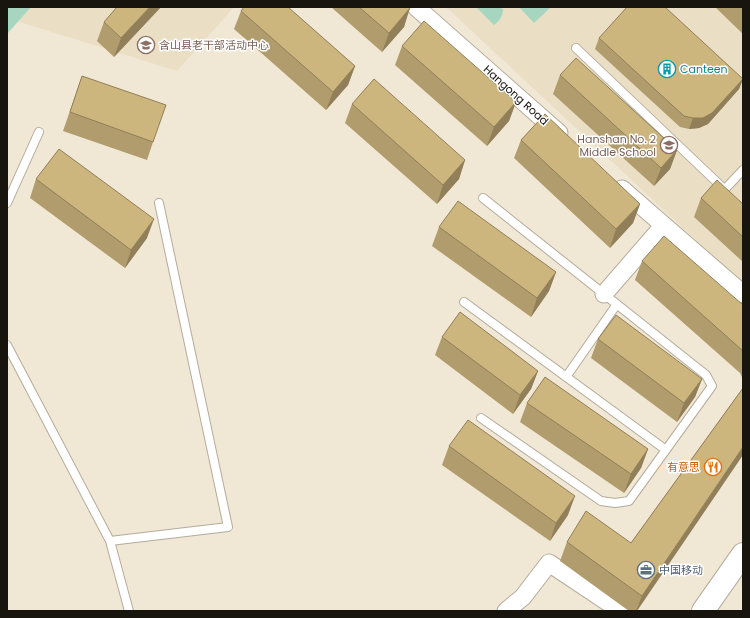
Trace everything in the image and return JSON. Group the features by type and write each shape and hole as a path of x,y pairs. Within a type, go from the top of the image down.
{"main road":[{"path":"703,611 743,554"}],"street":[{"name":"Hangong Road","path":"416,7 569,142"},
{"path":"610,179 743,294"},
{"path":"610,299 663,226"},
{"path":"506,611 523,597 549,563 621,611"}],"lane":[{"path":"576,48 727,191 743,170"},
{"path":"7,203 39,132"},
{"path":"481,418 601,501 615,503 629,501 712,386 706,375 483,198"},
{"path":"110,541 228,527 160,203"},
{"path":"566,377 610,299"},
{"path":"464,302 666,450"},
{"path":"7,345 110,541 129,611"}],"shaded area":[{"name":"含山县老干部活动中心","path":"7,7 234,7 177,71 7,18"},
{"name":"Hanshan No. 2 Middle School","path":"446,7 743,7 743,284"}],"green space":[{"path":"7,7 31,7 7,34"},
{"path":"476,7 498,7 503,9 502,16 494,25"},
{"path":"519,7 551,7 534,23"}],"building":[{"path":"117,7 150,7 121,38 104,22"},
{"path":"244,7 288,7 355,66 333,92 241,11"},
{"path":"359,7 409,7 410,8 389,33"},
{"name":"Canteen","path":"627,7 665,7 743,79 712,113 703,118 684,116 599,38"},
{"path":"424,21 516,102 494,127 402,46"},
{"path":"576,58 677,150 661,168 560,75"},
{"path":"82,76 166,105 153,142 70,112"},
{"path":"374,79 465,160 443,185 352,104"},
{"path":"545,114 640,204 616,229 521,140"},
{"path":"59,149 154,219 131,250 36,179"},
{"path":"717,180 743,204 743,237 701,198"},
{"path":"458,201 556,272 537,298 439,227"},
{"path":"664,236 743,305 743,351 642,261"},
{"path":"460,312 538,371 520,395 442,337"},
{"path":"616,315 702,379 684,403 598,339"},
{"path":"545,377 648,449 631,474 527,403"},
{"path":"743,388 743,447 642,596 567,542 586,511 631,543"},
{"path":"468,420 575,496 556,523 449,446"}],"place":[{"name":"含山县老干部活动中心","path":"146,45"},
{"name":"Canteen","path":"667,69"},
{"name":"Hanshan No. 2 Middle School","path":"669,145"},
{"name":"有意思","path":"713,467"},
{"name":"中国移动","path":"646,570"}]}
